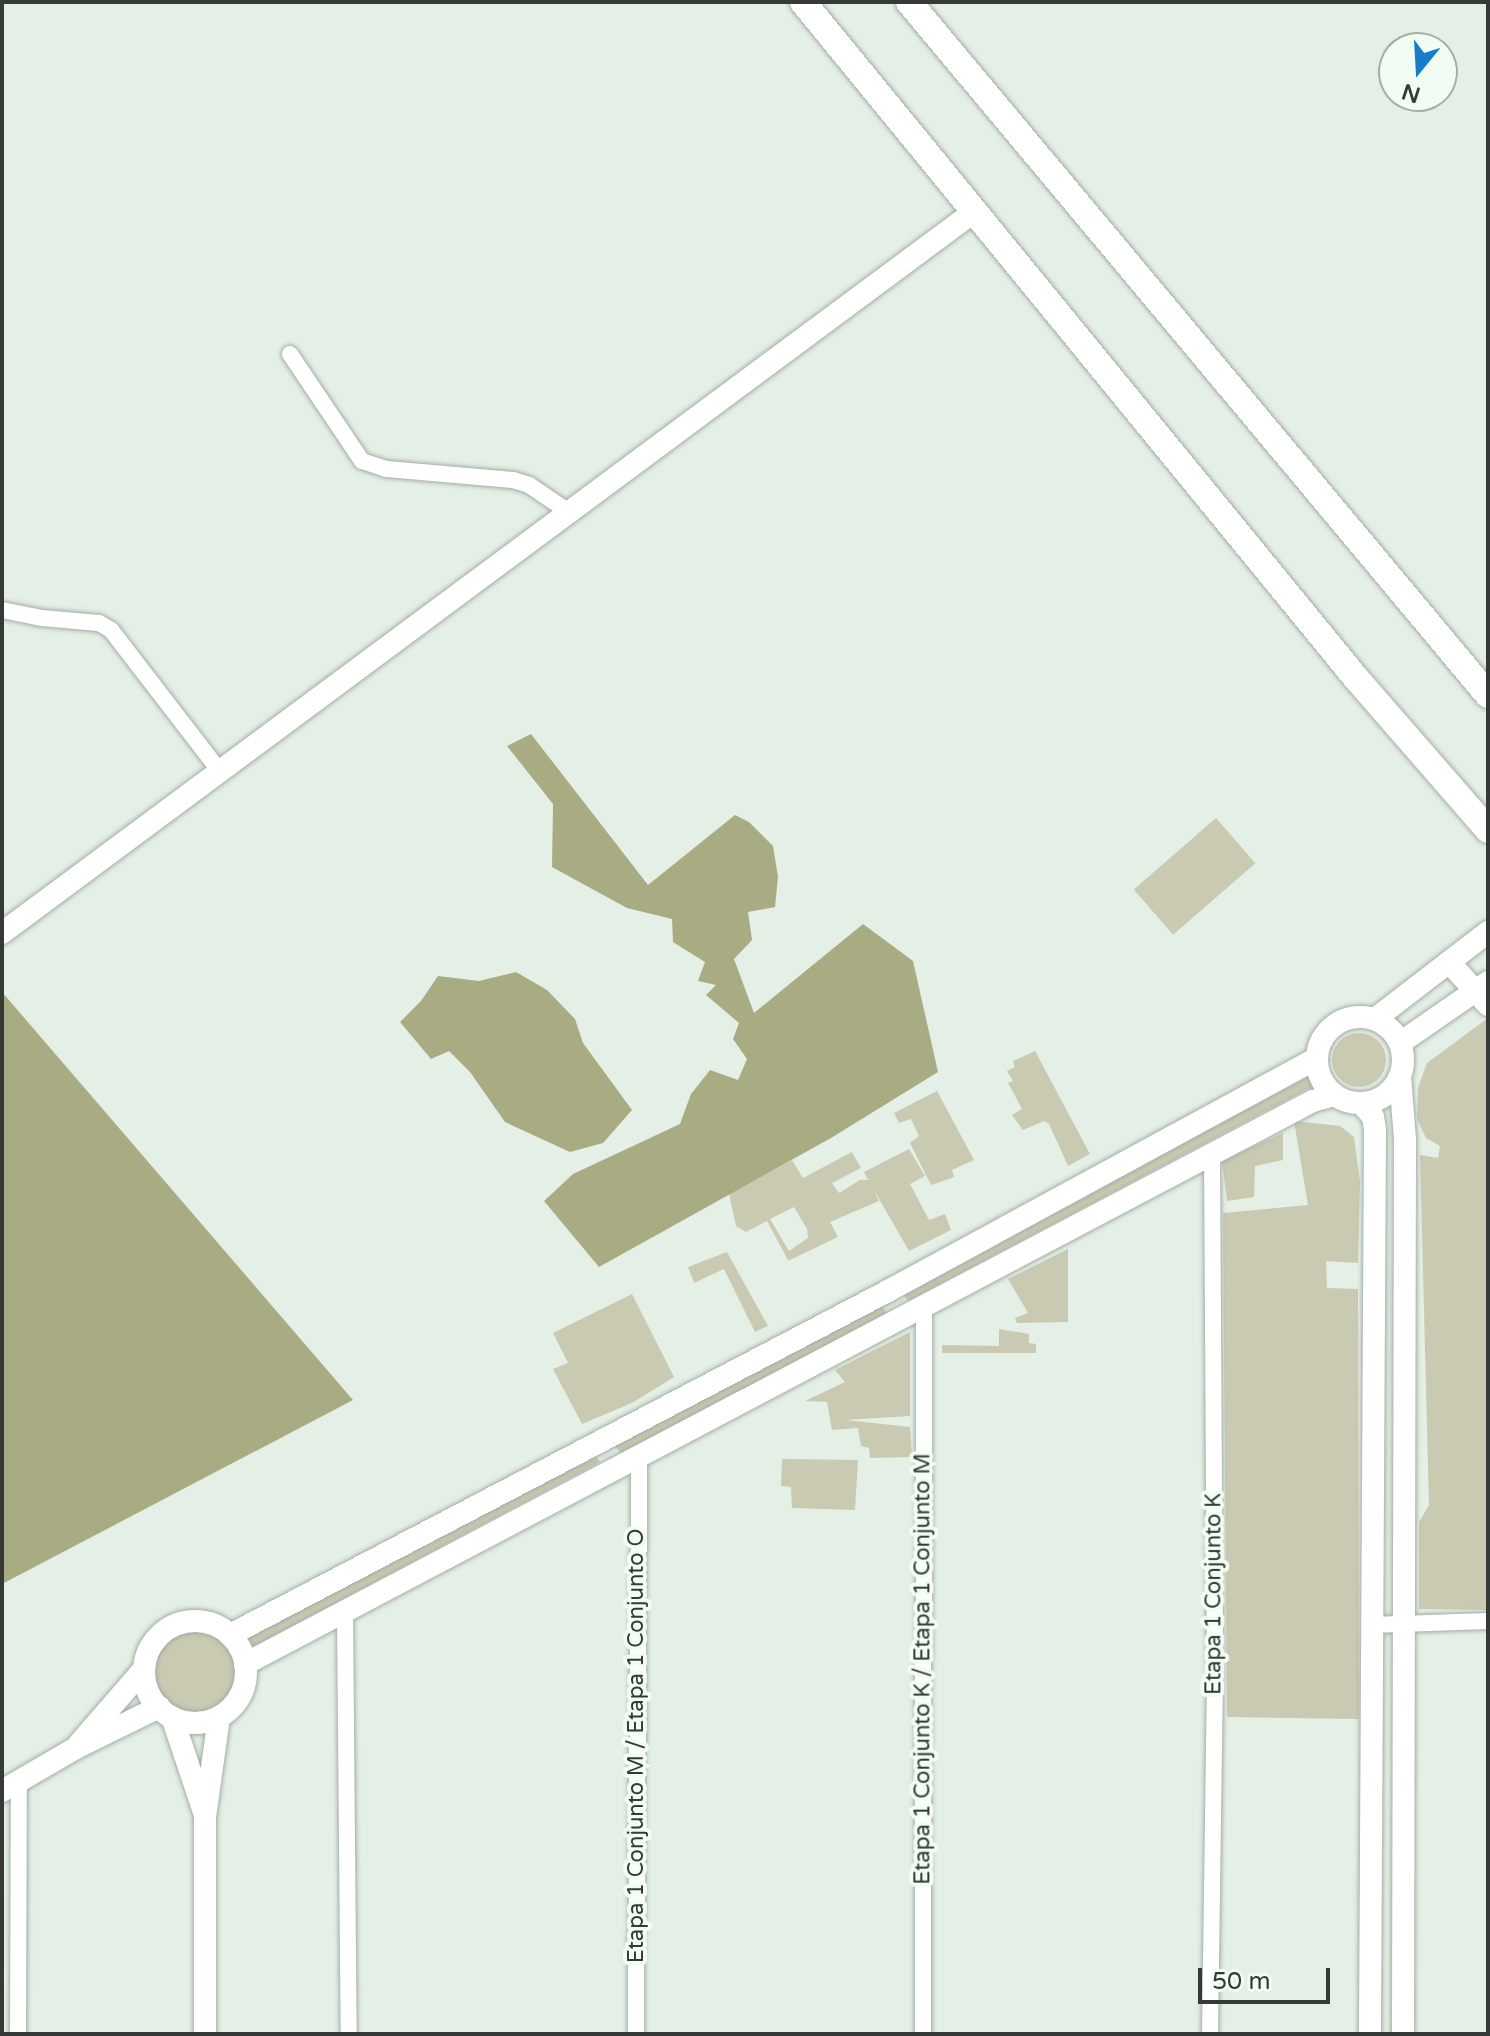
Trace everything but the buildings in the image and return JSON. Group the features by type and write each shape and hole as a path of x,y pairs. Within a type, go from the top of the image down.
{"main road":[{"path":"803,2 1348,669 1488,830"},
{"path":"909,2 1488,695"}],"street":[{"path":"2,933 218,769 317,701 975,211"},
{"path":"290,354 362,461 387,469 521,482 545,494 569,512"},
{"path":"2,610 42,618 99,623 111,630 218,769"},
{"path":"1375,1019 1488,932"},
{"path":"1400,1043 1483,993 1449,962"},
{"path":"245,1664 1313,1101 1334,1095 1361,1103 1377,1099 1391,1090 1400,1076 1404,1060 1400,1043 1390,1028 1375,1019 1358,1016 1342,1019 1324,1036 1316,1059 1318,1073 1334,1095"},
{"path":"230,1635 888,1291 1316,1059"},
{"path":"1400,1076 1405,1124 1403,2034"},
{"path":"1361,1103 1373,1117 1375,1130 1370,2034"},
{"name":"Etapa 1 Conjunto K","path":"1210,2034 1215,1659 1212,1154"},
{"path":"888,1291 901,1316"},
{"name":"Etapa 1 Conjunto K / Etapa 1 Conjunto M","path":"923,2034 924,1305"},
{"path":"600,1442 616,1470"},
{"name":"Etapa 1 Conjunto M / Etapa 1 Conjunto O","path":"636,2034 639,1458"},
{"path":"345,1612 349,2034"},
{"path":"18,2034 11,1786 76,1748 165,1712 195,1722 219,1717 241,1695 245,1664 230,1635 201,1621 169,1628 156,1639 144,1669 76,1748"},
{"path":"1371,1625 1403,1621 1488,1621"},
{"path":"144,1669 147,1690 165,1712 205,1817"},
{"path":"205,2034 205,1817 219,1717"}],"green space":[{"path":"531,734 648,885 735,815 749,822 773,846 778,877 775,907 748,912 752,940 734,959 754,1013 863,924 913,961 938,1072 831,1138 599,1267 544,1201 573,1174 680,1124 691,1094 710,1070 738,1080 747,1059 733,1039 739,1023 706,995 716,985 698,981 705,962 673,942 672,919 627,908 552,867 553,804 507,746"},
{"path":"1216,818 1255,863 1173,935 1134,890"},
{"path":"516,972 547,990 575,1019 583,1043 632,1110 603,1143 570,1152 505,1122 470,1072 449,1051 431,1059 400,1022 421,1001 438,976 479,981"},
{"path":"2,992 353,1400 2,1584"},
{"path":"1488,1018 1488,1610 1419,1609 1419,1522 1429,1505 1420,1155 1438,1158 1440,1146 1426,1138 1417,1119 1418,1088 1427,1063"},
{"path":"1359,1033 1378,1041 1386,1060 1378,1079 1359,1087 1340,1079 1332,1060 1340,1041"},
{"path":"1035,1051 1090,1154 1068,1166 1049,1124 1044,1121 1023,1130 1012,1115 1022,1109 1008,1083 1013,1081 1007,1071 1015,1067 1013,1061"},
{"path":"1310,1076 1315,1085 908,1301 901,1290"},
{"path":"937,1091 974,1160 952,1170 954,1177 931,1185 910,1143 919,1136 911,1119 899,1123 894,1113"},
{"path":"1294,1121 1340,1126 1354,1137 1360,1182 1358,1263 1326,1261 1327,1288 1358,1289 1359,1719 1227,1717 1223,1213 1308,1205"},
{"path":"1283,1133 1283,1160 1255,1166 1254,1197 1227,1201 1222,1161"},
{"path":"909,1149 925,1176 910,1184 929,1220 945,1214 951,1230 909,1251 874,1190 879,1201 830,1222 838,1237 792,1259 788,1260 767,1221 746,1232 736,1226 729,1194 792,1160 803,1178 852,1152 861,1168 832,1183 839,1193 860,1180 868,1180 864,1172","holes":["794,1207 807,1229 808,1238 789,1251 770,1219"]},
{"path":"1068,1249 1068,1322 1017,1323 1015,1318 1028,1313 1008,1279"},
{"path":"727,1252 768,1326 755,1332 724,1269 694,1283 688,1267"},
{"path":"632,1294 674,1377 632,1403 582,1424 553,1369 568,1363 553,1333"},
{"path":"881,1302 886,1313 829,1345 621,1453 615,1446"},
{"path":"999,1329 1029,1334 1029,1343 1036,1344 1036,1353 942,1353 942,1345 999,1346"},
{"path":"910,1332 910,1416 846,1420 910,1427 912,1457 870,1458 869,1448 861,1446 858,1428 832,1430 827,1402 805,1401 845,1382 835,1370"},
{"path":"595,1455 600,1462 253,1647 247,1637"},
{"path":"782,1459 858,1460 855,1510 792,1508 791,1487 781,1486"},
{"path":"195,1632 210,1635 223,1644 232,1657 235,1672 232,1687 223,1700 210,1709 195,1712 180,1709 167,1700 158,1687 155,1672 158,1657 167,1644 180,1635"}]}
